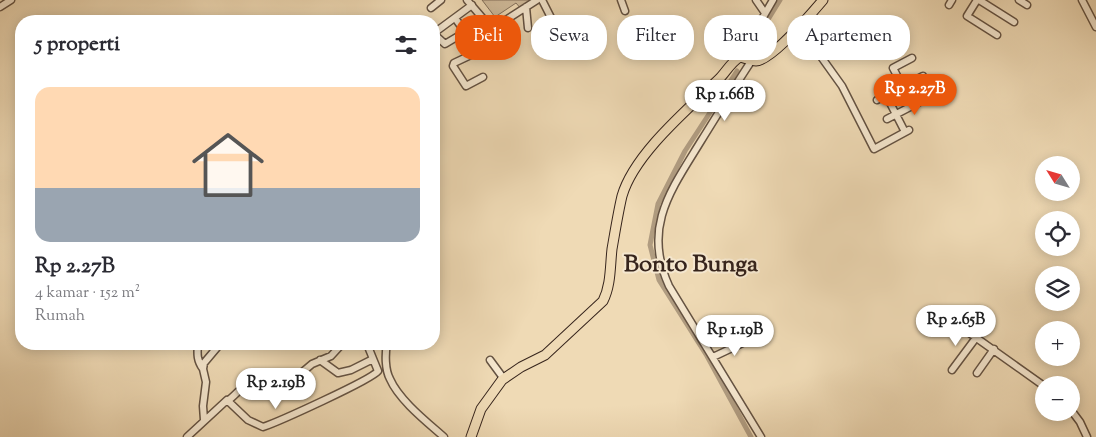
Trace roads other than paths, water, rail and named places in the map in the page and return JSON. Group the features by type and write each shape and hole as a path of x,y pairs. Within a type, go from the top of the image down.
{"main road":[{"path":"809,15 823,0"},
{"path":"777,47 787,37"},
{"path":"471,437 481,409 504,379 545,355 601,304 608,290 616,225 622,196 629,178 677,118 721,78 736,60"},
{"path":"752,60 758,60"}],"street":[{"path":"0,7 11,0"},
{"path":"431,8 441,0"},
{"path":"458,15 469,3 492,29 537,0"},
{"path":"542,0 550,15"},
{"path":"621,0 625,11"},
{"path":"756,0 765,13 773,0"},
{"path":"997,35 967,16 978,0 1014,22"},
{"path":"1019,0 1027,5"},
{"path":"1082,0 1096,27"},
{"path":"526,7 528,28"},
{"path":"440,29 455,18"},
{"path":"440,39 445,44 455,38"},
{"path":"903,87 893,68 912,58"},
{"path":"460,60 454,63 453,66 466,86 483,77"},
{"path":"752,60 668,195 660,224 658,249 666,278 761,437"},
{"path":"823,60 842,86 874,149 907,131 886,95"},
{"path":"877,100 923,76"},
{"path":"887,119 932,95"},
{"path":"954,322 1035,379"},
{"path":"952,370 986,323"},
{"path":"713,357 750,340"},
{"path":"977,373 994,349"},
{"path":"198,350 198,358 206,382 203,406 204,420"},
{"path":"203,369 206,359 214,350"},
{"path":"186,437 227,400 258,376 268,375 293,380 310,366 331,356 336,350"},
{"path":"229,400 248,420 259,426 265,426 375,374 378,369 370,350"},
{"path":"386,350 390,380 406,401 444,437"},
{"path":"320,360 338,373 351,370 373,358"},
{"path":"490,360 504,379"},
{"path":"1079,421 1087,437"}],"waterway":[{"path":"771,15 780,0"},
{"path":"737,71 685,151 658,204 650,245 659,280 707,356 751,437"}],"district":[{"name":"Bonto Bunga","path":"691,263"}]}
